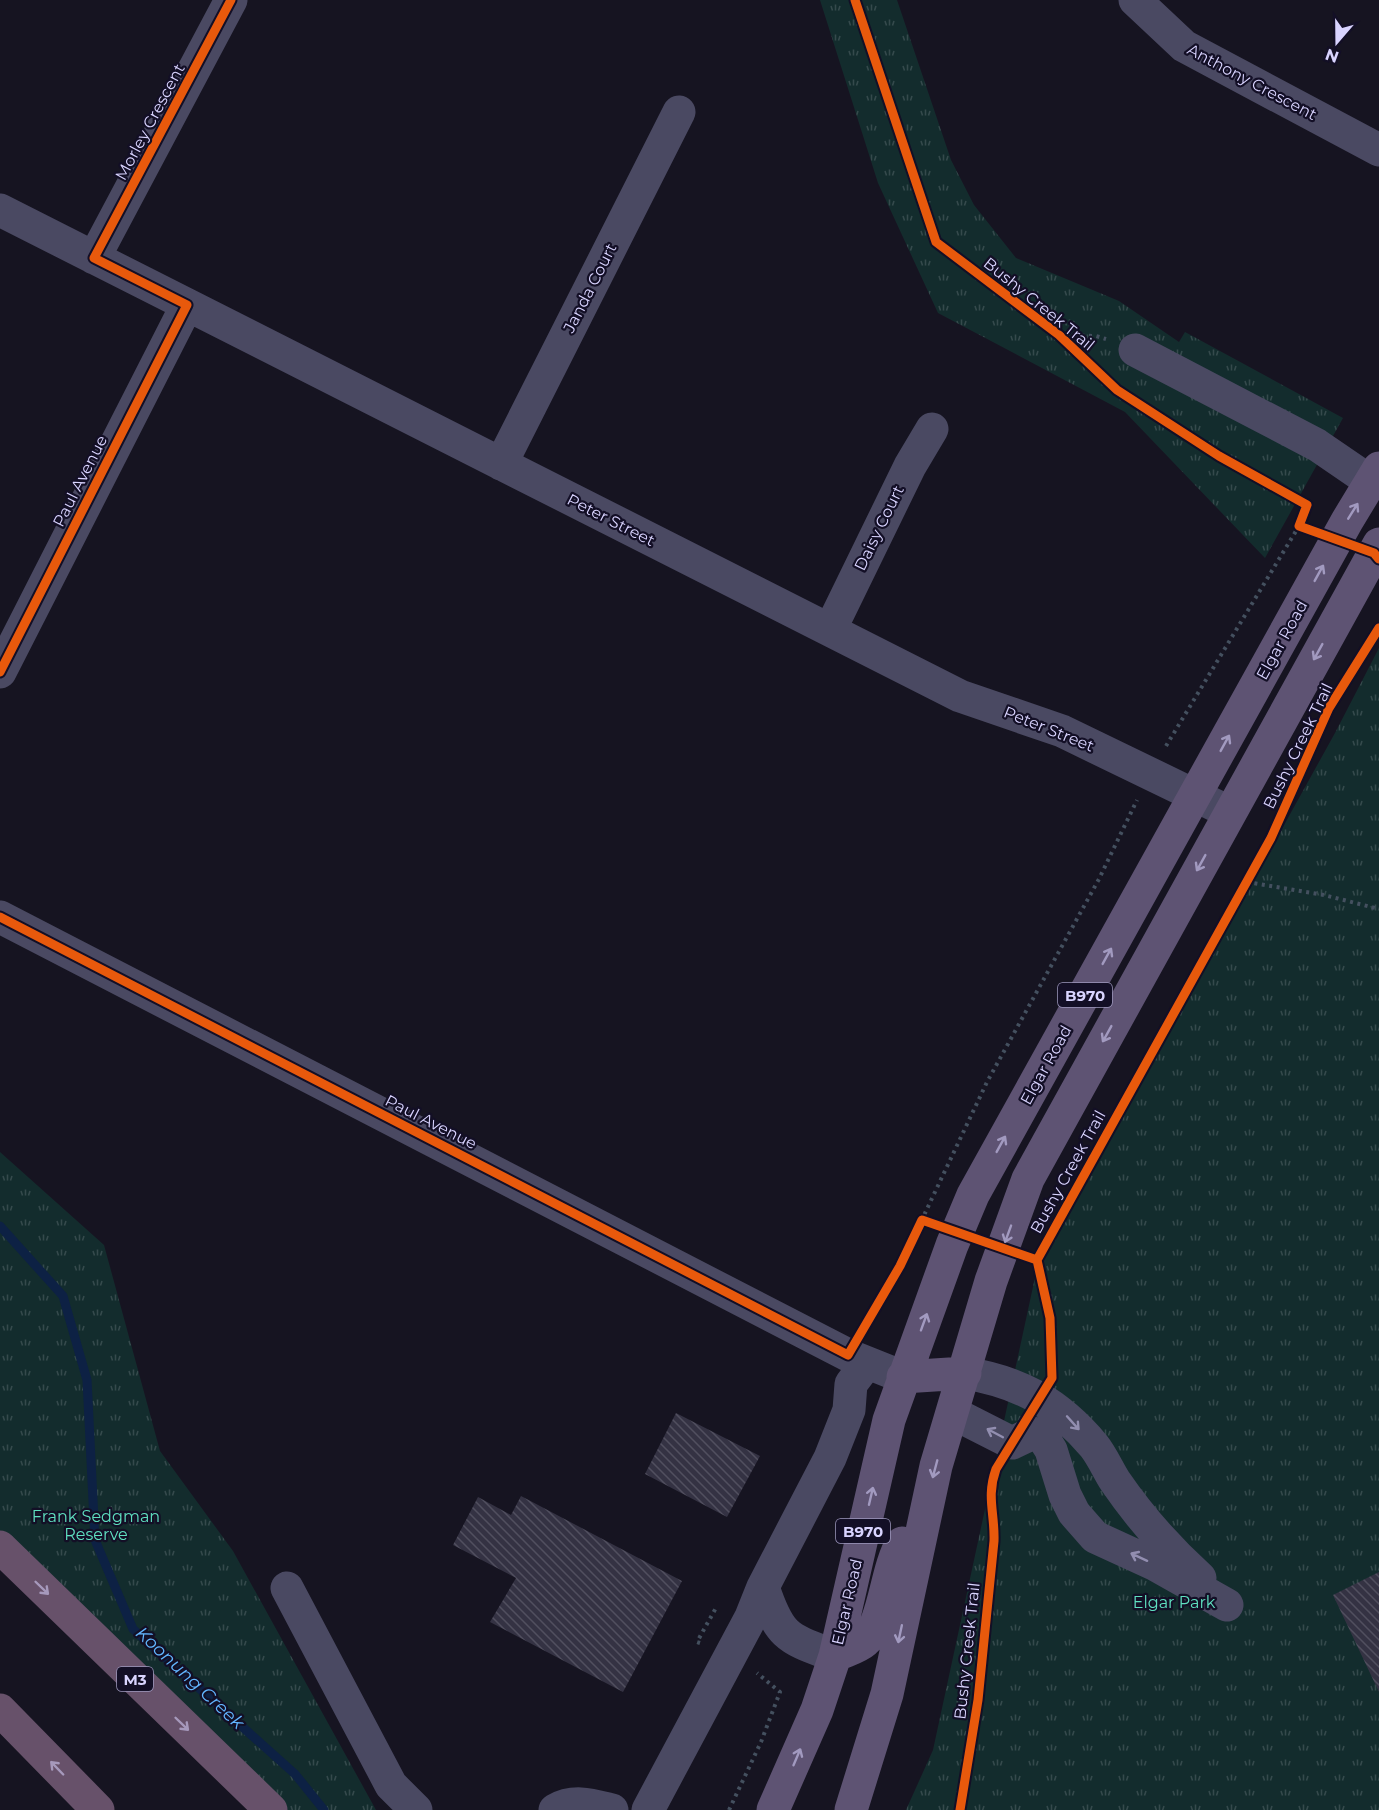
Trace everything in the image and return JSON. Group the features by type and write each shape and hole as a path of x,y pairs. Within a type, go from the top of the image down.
{"highway":[{"name":"M3","path":"0,1547 271,1810"},
{"path":"0,1710 98,1810"}],"main road":[{"name":"Elgar Road","path":"773,1810 817,1710 835,1656 889,1419 973,1196 1336,541 1377,479"},
{"name":"Elgar Road","path":"851,1810 887,1694 927,1502 991,1281 1028,1179 1379,544"},
{"path":"903,1377 965,1374"},
{"path":"903,1377 953,1413"},
{"name":"Elgar Road","path":"835,1656 866,1641 880,1610 893,1560 927,1502"}],"street":[{"name":"Morley Crescent","path":"94,258 231,0"},
{"name":"Anthony Crescent","path":"1135,0 1184,46 1379,150"},
{"name":"Janda Court","path":"501,464 679,112"},
{"name":"Peter Street","path":"0,210 960,696 1062,731 1229,812"},
{"name":"Paul Avenue","path":"0,672 187,304"},
{"path":"1135,350 1377,479"},
{"name":"Daisy Court","path":"830,630 910,466 932,429"},
{"name":"Paul Avenue","path":"0,917 856,1367 903,1377"},
{"path":"648,1810 751,1617 763,1587 842,1430 851,1399 856,1367"},
{"path":"953,1413 1012,1443 1033,1433 1044,1439 1051,1450 1065,1496 1074,1513 1095,1537 1156,1565 1227,1605 1144,1518 1116,1482 1095,1447 1061,1411 1005,1382 965,1374"},
{"path":"763,1587 772,1614 791,1640 835,1656"},
{"path":"287,1588 391,1785 416,1810"},
{"path":"555,1810 570,1804 588,1803 612,1810"}],"path":[{"path":"1059,335 1096,336 1135,350"},
{"path":"856,1367 900,1266 987,1082 1099,879 1149,774 1299,526 1303,515"},
{"path":"1299,526 1336,541"},
{"path":"1241,892 1249,878 1379,909"},
{"path":"922,1220 958,1232"}],"green space":[{"path":"820,0 897,0 951,160 974,205 1016,258 1119,301 1179,342 1185,332 1343,418 1265,558 1125,412 938,313 878,183"},
{"name":"Elgar Park","path":"1379,648 1379,1810 906,1810 933,1750 1036,1273 1335,733"},
{"name":"Frank Sedgman Reserve","path":"0,1152 104,1245 160,1451 233,1551 376,1810 271,1810 0,1568"}],"building":[{"path":"676,1413 760,1456 727,1517 645,1474"},
{"path":"521,1496 682,1581 623,1692 490,1622 516,1578 453,1545 478,1497 511,1515"},
{"path":"1379,1572 1379,1692 1333,1595"}],"waterway":[{"name":"Koonung Creek","path":"0,1226 63,1296 87,1380 95,1540 133,1629 295,1774 324,1810"}],"cycle path":[{"path":"0,672 187,305 94,258 231,0"},
{"name":"Bushy Creek Trail","path":"855,0 936,242 1059,335 1117,390 1219,456 1307,505 1299,526 1374,553 1379,559"},
{"name":"Bushy Creek Trail","path":"960,1810 978,1700 994,1541 991,1497 993,1479 996,1469 1052,1378 1050,1318 1037,1260 1271,838 1329,708 1379,628"},
{"path":"0,917 848,1355 900,1266 922,1220 1037,1260"}]}
